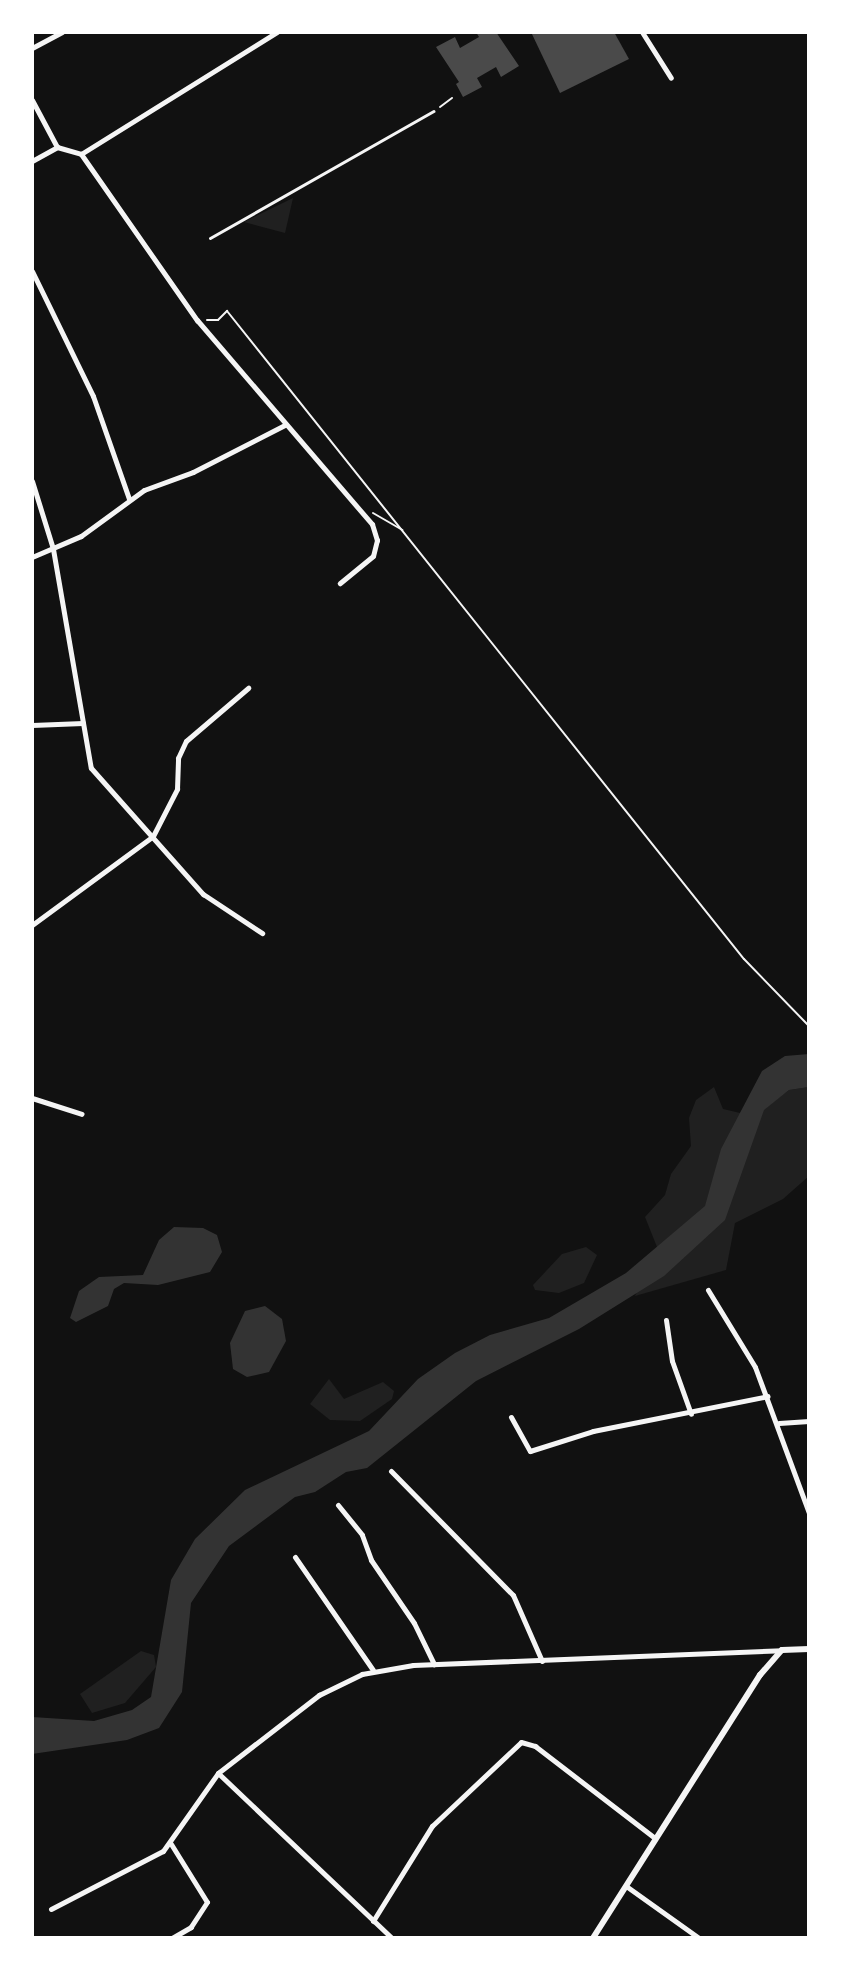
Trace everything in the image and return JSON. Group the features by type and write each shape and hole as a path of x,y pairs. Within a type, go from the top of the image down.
{"street":[{"path":"32,48 62,32"},
{"path":"81,154 277,32"},
{"path":"642,32 671,78"},
{"path":"32,100 57,147"},
{"path":"32,161 57,147 81,154 197,320 372,524 377,545 368,562 340,583"},
{"path":"32,271 93,396 129,499"},
{"path":"32,557 81,536 129,499 285,425"},
{"path":"32,481 53,549 85,749 98,780 153,836 203,894 262,933"},
{"path":"32,925 153,836 177,789 178,758 186,741 248,688"},
{"path":"32,725 83,723"},
{"path":"32,1098 82,1114"},
{"path":"708,1290 740,1338 768,1396 809,1513"},
{"path":"666,1320 672,1361 691,1414"},
{"path":"511,1417 530,1451 593,1431 691,1414 768,1396"},
{"path":"779,1423 809,1421"},
{"path":"391,1471 517,1600 542,1661"},
{"path":"338,1505 362,1535 367,1554 414,1623 434,1664"},
{"path":"295,1557 373,1670"},
{"path":"51,1909 131,1872 171,1844 218,1773 319,1695 373,1670 434,1664 809,1649"},
{"path":"593,1938 760,1675 782,1650"},
{"path":"373,1921 423,1838 521,1742 535,1746 655,1838"},
{"path":"218,1773 392,1938"},
{"path":"171,1844 207,1897 204,1912 184,1933 172,1938"},
{"path":"625,1886 699,1938"},
{"path":"184,1933 192,1938"}],"lane":[{"path":"210,238 434,111"}],"path":[{"path":"434,111 452,98"},
{"path":"197,320 218,320 227,311 744,959 809,1026"},
{"path":"353,502 406,533"}],"shaded area":[{"path":"293,198 285,233 244,222"},
{"path":"809,1054 809,1087 789,1090 764,1110 725,1220 664,1276 579,1329 476,1381 367,1468 346,1472 315,1492 295,1497 229,1546 191,1603 182,1692 159,1728 127,1740 32,1754 32,1717 94,1721 132,1710 151,1697 171,1580 195,1539 245,1490 369,1431 418,1379 455,1353 490,1335 549,1318 626,1273 705,1206 721,1149 762,1071 785,1056"},
{"path":"714,1087 723,1109 740,1113 764,1109 789,1090 809,1087 809,1176 783,1199 735,1223 726,1270 635,1296 657,1247 645,1217 665,1195 671,1174 691,1146 689,1118 696,1100"},
{"path":"174,1227 203,1228 217,1235 222,1252 210,1272 158,1285 124,1283 114,1289 108,1306 76,1322 70,1318 79,1291 99,1277 143,1275 159,1240"},
{"path":"586,1247 597,1255 584,1283 559,1293 535,1290 533,1285 562,1254"},
{"path":"265,1306 282,1319 286,1341 269,1372 247,1377 233,1369 230,1343 245,1311"},
{"path":"329,1379 344,1399 383,1382 394,1391 392,1399 360,1421 330,1420 310,1404"},
{"path":"141,1651 154,1655 156,1667 125,1703 92,1713 80,1694"}],"building":[{"path":"476,32 496,32 519,66 501,77 496,67 477,78 482,87 463,97 456,84 459,82 436,47 455,37 460,48 479,37"},
{"path":"531,32 614,32 629,59 560,93"}]}
